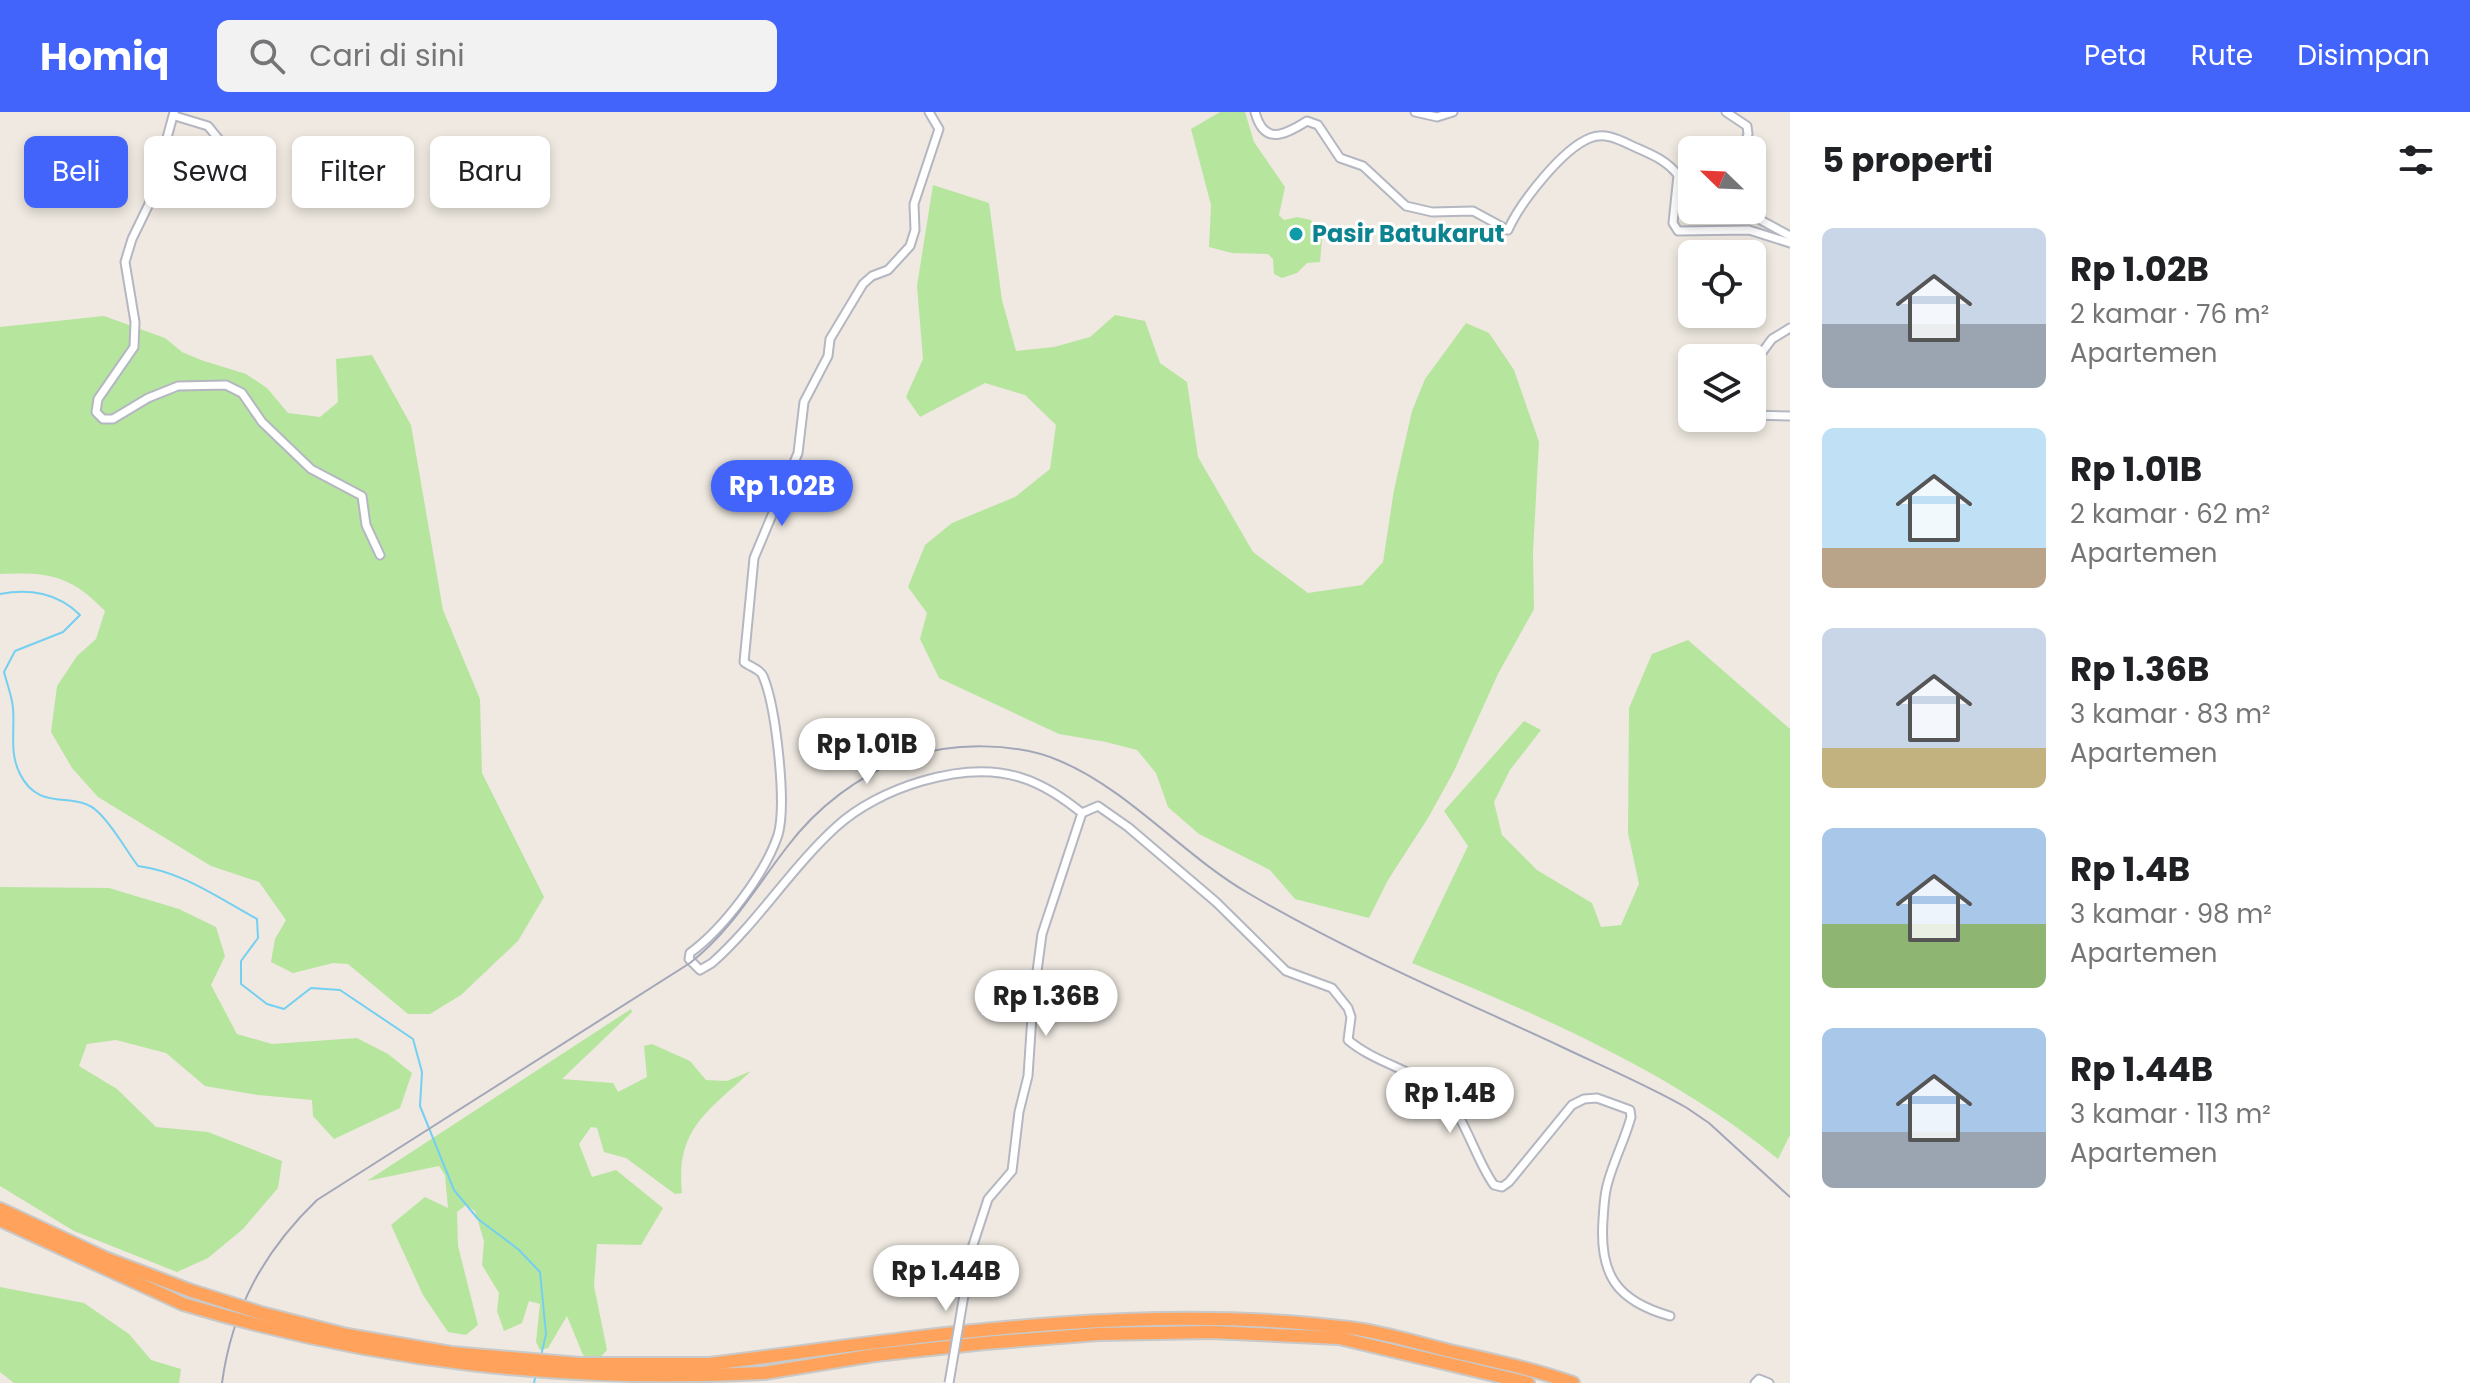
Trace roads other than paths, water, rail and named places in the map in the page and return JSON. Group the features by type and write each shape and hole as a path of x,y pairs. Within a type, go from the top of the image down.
{"highway":[{"path":"0,1209 105,1258 261,1313 347,1335 451,1353 580,1364 710,1364 875,1342 1042,1326 1222,1320 1354,1328 1573,1383"},
{"path":"0,1220 183,1304 363,1352 441,1365 582,1379 707,1378 985,1343 1098,1334 1212,1332 1339,1338 1528,1383"}],"street":[{"path":"929,112 939,129 914,204 914,236 905,253 890,268 863,284 829,341 828,356 803,406 798,453 765,527 752,565 744,662 762,675 775,720 779,830 755,880 724,921 690,953 689,959 700,970 712,963 833,830 858,809 899,789 954,774 990,771 1033,782 1082,813"},
{"path":"1255,112 1258,124 1267,133 1284,135 1307,121 1318,125 1340,158 1363,166 1406,206 1432,212 1473,211 1508,230 1525,198 1563,158 1590,137 1611,136 1663,160 1678,175 1673,223 1678,231 1749,230 1790,243"},
{"path":"1415,112 1437,117 1453,112"},
{"path":"1726,112 1747,126 1747,136"},
{"path":"216,136 208,126 175,114 149,204 125,262 135,322 134,347 98,399 96,412 103,419 113,419 148,398 185,385 222,384 237,389 262,422 311,469 362,496 366,525 380,555"},
{"path":"1766,223 1790,236"},
{"path":"1766,347 1772,339 1790,328"},
{"path":"1766,415 1790,416"},
{"path":"949,1383 972,1248 988,1199 1012,1171 1019,1112 1028,1076 1042,934 1082,813 1098,806 1216,902 1286,971 1332,988 1348,1008 1351,1017 1349,1041 1437,1090 1458,1117 1494,1185 1502,1187 1509,1182 1578,1101 1597,1098 1630,1110 1631,1117 1607,1185 1602,1245 1605,1265 1613,1281 1634,1302 1670,1316"},
{"path":"1755,1383 1759,1379 1769,1383"}],"waterway":[{"path":"0,594 43,594 62,602 80,615 63,632 15,651 4,672 12,704 15,758 28,786 47,798 89,805 114,831 138,866 185,880 257,919 258,938 241,961 241,984 267,1004 284,1009 311,988 340,990 413,1039 422,1072 420,1106 454,1190 478,1219 518,1249 540,1272 546,1334 541,1356"},
{"path":"534,1383 536,1374"}],"railway":[{"path":"222,1383 234,1330 253,1283 281,1240 317,1200 690,963 731,923 799,832 825,806 872,773 906,758 943,749 984,746 1024,750 1060,761 1085,773 1133,806 1224,878 1286,915 1687,1108 1709,1123 1790,1197"}],"place":[{"name":"Pasir Batukarut","path":"1296,234"}]}
